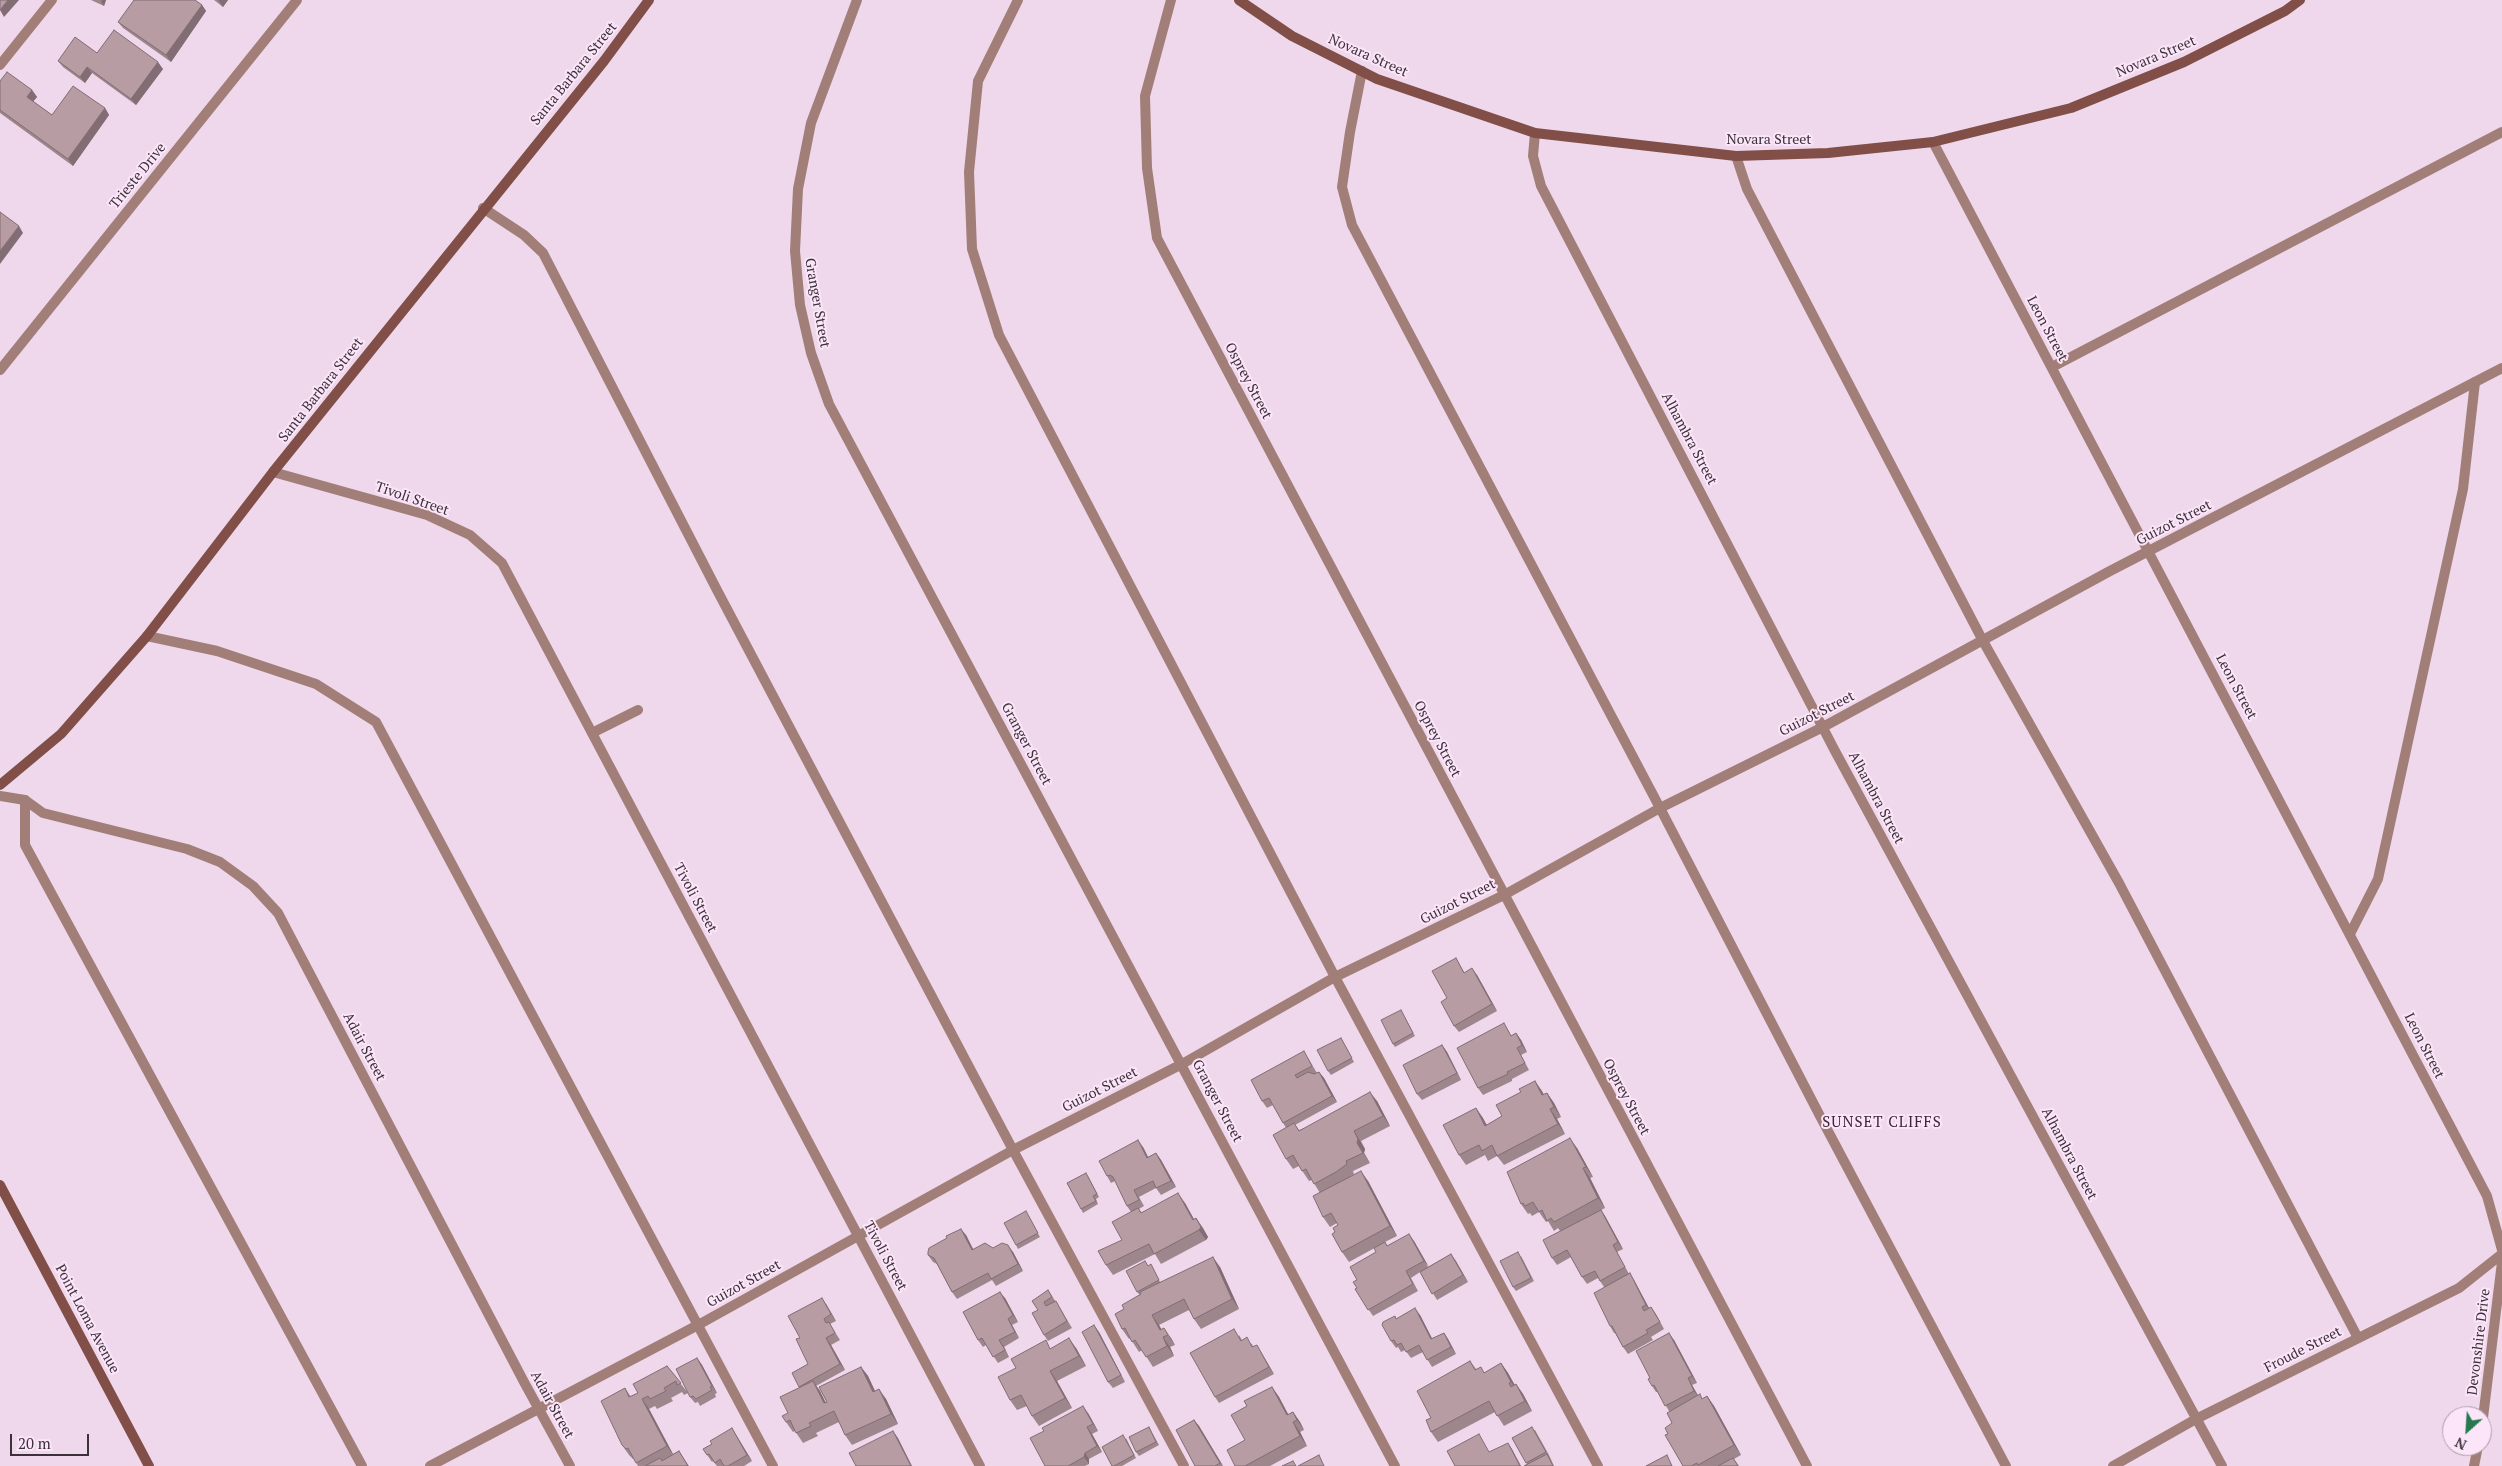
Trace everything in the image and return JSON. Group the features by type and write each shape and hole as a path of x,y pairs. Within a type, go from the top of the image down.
{"street":[{"path":"0,65 52,0"},
{"name":"Trieste Drive","path":"0,370 297,0"},
{"name":"Santa Barbara Street","path":"0,785 61,734 146,636 273,472 483,208 604,61 649,0"},
{"name":"Granger Street","path":"857,0 811,123 798,189 795,251 800,305 811,353 829,404 1182,1064 1394,1466"},
{"path":"1018,0 978,80 969,172 972,249 999,335 1335,977 1598,1466"},
{"name":"Osprey Street","path":"1171,0 1145,96 1147,168 1156,238 1807,1466"},
{"name":"Novara Street","path":"1239,0 1292,36 1377,79 1535,133 1736,156 1828,153 1933,142 2071,108 2184,62 2285,11 2300,0"},
{"path":"1362,71 1350,132 1342,188 1352,225 2006,1466"},
{"path":"2052,367 2502,132"},
{"name":"Alhambra Street","path":"1535,133 1533,156 1541,186 1823,727 2222,1466"},
{"name":"Leon Street","path":"1933,142 1952,182 2052,367 2487,1196 2502,1250"},
{"path":"1736,156 1747,189 1983,641 2119,882 2358,1338"},
{"path":"483,208 524,235 543,253 718,592 1013,1150 1184,1466"},
{"name":"Guizot Street","path":"430,1466 698,1325 1013,1150 1182,1064 1335,977 1504,895 1660,808 1823,727 2149,551 2502,368"},
{"path":"2350,934 2378,879 2463,489 2475,382"},
{"name":"Tivoli Street","path":"273,472 428,515 470,535 502,563 980,1466"},
{"path":"146,636 217,651 316,684 376,722 773,1466"},
{"path":"592,733 638,710"},
{"name":"Adair Street","path":"0,796 25,800 43,813 187,849 220,862 253,886 278,914 570,1466"},
{"path":"25,800 24,845 362,1466"},
{"name":"Point Loma Avenue","path":"0,1185 149,1466"},
{"name":"Froude Street","path":"2113,1466 2196,1419 2459,1288 2502,1254"},
{"name":"Devonshire Drive","path":"2484,1406 2502,1262"}],"building":[{"path":"0,0 8,0 0,10"},
{"path":"134,0 195,0 202,5 166,55 118,22"},
{"path":"114,30 158,62 131,99 87,67 80,77 58,61 75,37 97,53"},
{"path":"7,72 32,90 27,97 52,115 73,86 105,108 68,159 0,110 0,81"},
{"path":"0,212 19,226 0,251"},
{"path":"1456,958 1464,973 1472,968 1492,1004 1454,1026 1441,1002 1447,998 1432,971"},
{"path":"1401,1010 1413,1033 1393,1044 1381,1020"},
{"path":"1504,1023 1511,1036 1516,1033 1522,1045 1517,1048 1525,1063 1507,1072 1508,1074 1478,1088 1457,1048"},
{"path":"1341,1038 1352,1058 1328,1071 1317,1050"},
{"path":"1442,1045 1457,1073 1417,1094 1403,1065"},
{"path":"1304,1051 1312,1066 1295,1075 1297,1078 1308,1072 1314,1074 1319,1072 1332,1096 1283,1123 1269,1098 1262,1101 1251,1080"},
{"path":"1535,1081 1542,1095 1547,1093 1554,1107 1550,1109 1558,1124 1497,1156 1492,1145 1482,1151 1479,1145 1459,1155 1443,1125 1476,1108 1485,1126 1502,1116 1496,1105 1521,1092 1519,1089"},
{"path":"1370,1092 1383,1116 1354,1131 1358,1139 1357,1143 1363,1153 1346,1161 1347,1164 1336,1172 1314,1184 1306,1169 1302,1171 1293,1155 1286,1159 1273,1135 1294,1123 1299,1131"},
{"path":"1570,1138 1586,1167 1583,1168 1598,1198 1554,1222 1551,1218 1547,1221 1542,1210 1539,1212 1533,1202 1525,1206 1523,1203 1521,1204 1507,1172"},
{"path":"1138,1140 1147,1158 1156,1153 1171,1181 1156,1188 1153,1181 1134,1190 1139,1200 1127,1206 1113,1177 1107,1176 1099,1161"},
{"path":"1361,1171 1390,1226 1342,1252 1332,1234 1335,1232 1333,1228 1338,1225 1331,1213 1323,1217 1313,1196"},
{"path":"1086,1173 1097,1194 1093,1196 1096,1201 1081,1209 1067,1183"},
{"path":"1178,1193 1193,1220 1196,1218 1201,1227 1199,1230 1154,1254 1149,1244 1106,1265 1098,1251 1122,1240 1112,1222 1138,1208 1141,1213"},
{"path":"1601,1210 1618,1242 1613,1245 1625,1267 1600,1281 1595,1271 1582,1277 1567,1250 1552,1258 1543,1240"},
{"path":"1026,1211 1038,1233 1016,1245 1004,1223"},
{"path":"961,1229 972,1250 985,1243 993,1248 1002,1243 1008,1245 1018,1264 991,1279 988,1273 952,1292 934,1258 928,1255 928,1252 929,1248 947,1238 946,1236"},
{"path":"1409,1234 1424,1261 1406,1271 1413,1284 1368,1310 1355,1289 1357,1288 1353,1282 1357,1280 1350,1267 1376,1252 1374,1248 1385,1242 1387,1246"},
{"path":"1518,1252 1531,1278 1513,1287 1500,1261"},
{"path":"1451,1254 1463,1275 1432,1294 1420,1272"},
{"path":"1213,1257 1232,1299 1194,1319 1184,1299 1152,1315 1160,1330 1164,1328 1168,1335 1163,1337 1167,1346 1146,1357 1135,1340 1132,1342 1125,1328 1122,1329 1115,1314 1124,1309 1122,1305 1141,1294 1140,1292"},
{"path":"1145,1261 1148,1266 1151,1264 1159,1280 1137,1292 1126,1271"},
{"path":"1630,1273 1646,1305 1642,1307 1644,1311 1651,1307 1660,1322 1646,1330 1648,1333 1623,1347 1612,1326 1610,1326 1594,1293"},
{"path":"1048,1290 1052,1297 1044,1302 1046,1306 1056,1301 1067,1321 1044,1335 1032,1313 1038,1310 1032,1301"},
{"path":"1000,1292 1013,1315 1008,1319 1015,1332 999,1340 1005,1350 993,1357 982,1338 978,1340 963,1312"},
{"path":"822,1298 831,1314 824,1319 826,1323 829,1322 835,1333 826,1338 840,1364 799,1387 792,1373 808,1364 796,1339 800,1338 788,1316"},
{"path":"1415,1308 1431,1339 1444,1333 1451,1347 1427,1360 1419,1345 1406,1352 1401,1343 1397,1345 1394,1340 1391,1341 1382,1325 1383,1322 1395,1316 1396,1319"},
{"path":"1094,1325 1121,1375 1108,1382 1082,1332"},
{"path":"1234,1329 1241,1341 1247,1337 1252,1347 1257,1345 1269,1367 1215,1397 1190,1353"},
{"path":"1669,1333 1692,1376 1688,1378 1694,1391 1665,1406 1654,1385 1652,1386 1648,1379 1650,1378 1636,1351"},
{"path":"1069,1338 1079,1356 1050,1371 1065,1398 1032,1416 1021,1395 1010,1400 998,1377 1016,1368 1011,1359 1046,1340 1050,1349"},
{"path":"697,1358 712,1386 710,1387 712,1390 696,1399 693,1396 690,1397 676,1369"},
{"path":"1470,1361 1475,1370 1481,1367 1484,1373 1501,1363 1511,1382 1509,1383 1511,1387 1516,1384 1525,1401 1497,1416 1489,1401 1431,1432 1426,1420 1431,1418 1417,1391"},
{"path":"667,1366 681,1383 677,1385 676,1381 664,1388 666,1391 650,1399 648,1396 642,1399 667,1446 636,1463 628,1448 626,1449 622,1445 601,1401 625,1388 629,1397 638,1393 633,1384"},
{"path":"861,1367 873,1392 879,1389 891,1414 845,1435 834,1411 809,1423 811,1426 796,1433 790,1420 786,1422 782,1416 788,1413 780,1397 813,1381 824,1403 827,1402 819,1387"},
{"path":"1272,1387 1287,1415 1293,1412 1297,1420 1293,1422 1300,1436 1245,1466 1235,1466 1227,1450 1245,1440 1231,1415 1247,1406 1244,1401"},
{"path":"1700,1394 1702,1399 1707,1396 1734,1445 1698,1465 1697,1463 1691,1466 1683,1466 1665,1435 1668,1434 1665,1428 1672,1423 1667,1413"},
{"path":"1083,1406 1093,1424 1087,1427 1097,1446 1085,1453 1084,1457 1068,1466 1045,1466 1030,1438 1044,1431 1042,1428"},
{"path":"1194,1420 1220,1463 1215,1466 1195,1466 1176,1430"},
{"path":"1149,1427 1156,1442 1136,1452 1129,1437"},
{"path":"1532,1427 1546,1452 1526,1463 1512,1438"},
{"path":"732,1428 747,1455 728,1466 724,1466 720,1459 715,1463 703,1449 712,1444 710,1441"},
{"path":"893,1431 911,1466 856,1466 849,1453"},
{"path":"1479,1434 1489,1452 1508,1443 1520,1466 1455,1466 1447,1451"},
{"path":"1123,1435 1134,1455 1112,1466 1102,1447"},
{"path":"679,1451 688,1466 645,1466 660,1458 662,1461"},
{"path":"1547,1454 1553,1466 1524,1466"},
{"path":"1319,1455 1324,1466 1298,1466"},
{"path":"1667,1455 1672,1466 1646,1466"},
{"path":"1733,1458 1738,1466 1718,1466"},
{"path":"1293,1461 1296,1466 1282,1466"}],"district":[{"name":"SUNSET CLIFFS","path":"1882,1123"}]}
